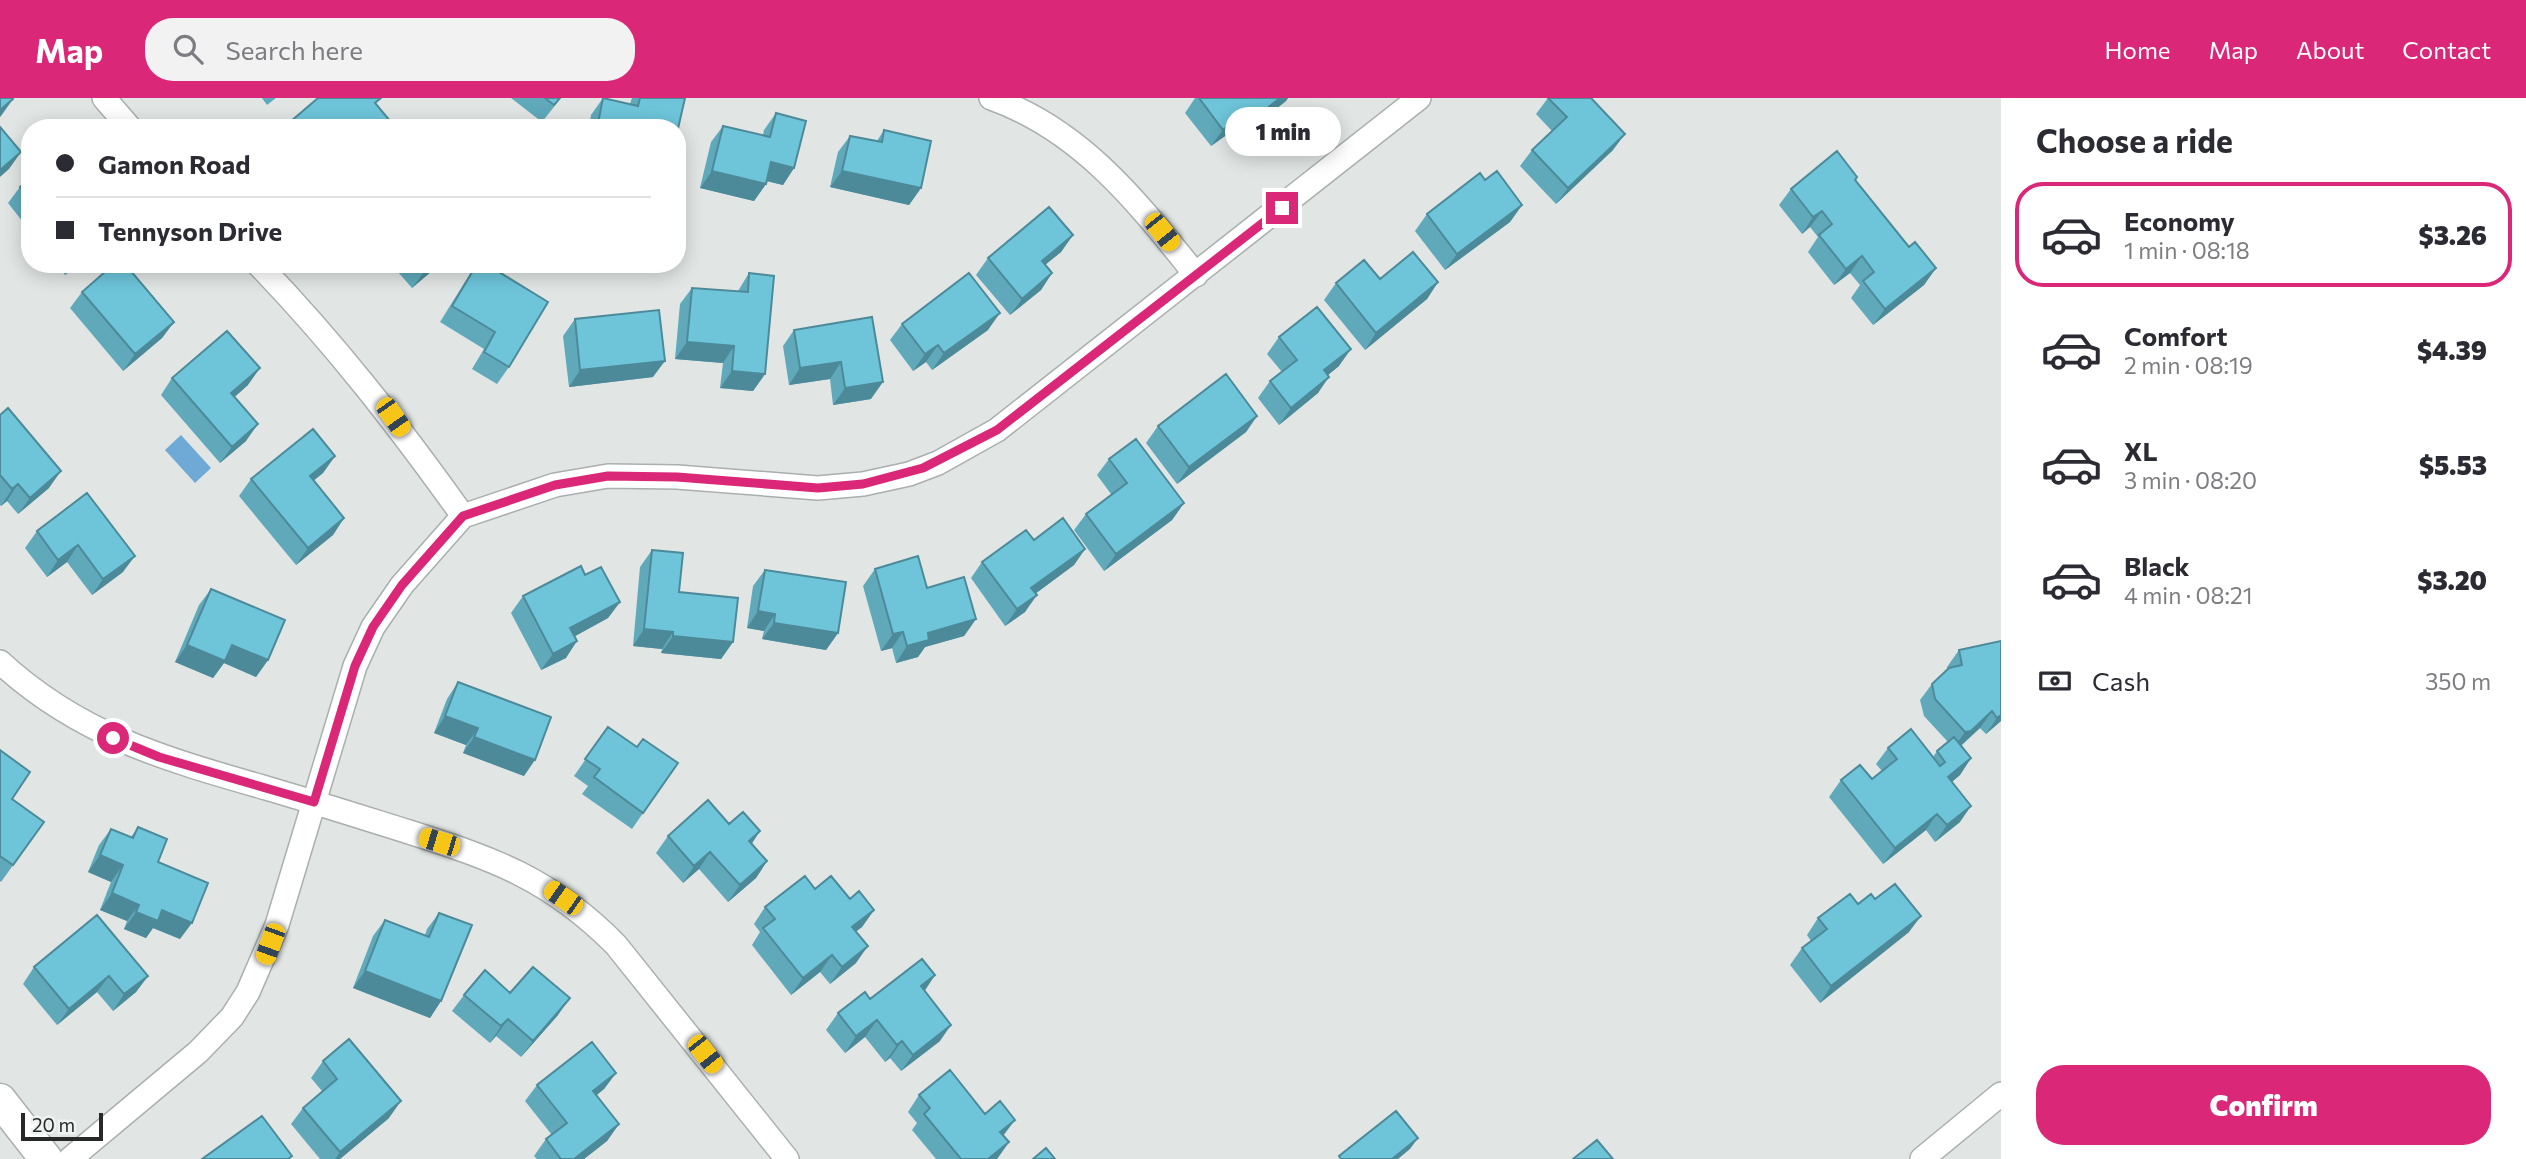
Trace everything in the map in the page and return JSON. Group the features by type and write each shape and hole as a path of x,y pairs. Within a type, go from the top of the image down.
{"main road":[{"path":"0,1100 46,1159"}],"street":[{"path":"104,98 122,119"},
{"path":"991,98 1047,125 1094,158 1127,190 1196,275"},
{"path":"70,1159 198,1052 232,1017 264,962 355,666 373,627 402,585 463,516 555,485 608,476 677,477 818,488 863,484 909,474 938,463 997,430 1419,98"},
{"path":"266,273 344,356 393,417 463,516"},
{"path":"0,662 70,716 128,745 489,858 522,873 575,906 596,924 639,970 787,1159"},
{"path":"1922,1159 2001,1094"}],"water":[{"path":"181,435 211,468 195,483 165,450"}],"building":[{"path":"0,98 12,98 13,99 0,110"},
{"path":"318,98 381,98 375,103 388,119 294,119"},
{"path":"545,98 560,98 554,105"},
{"path":"603,98 638,106 640,98 685,98 680,119 599,119"},
{"path":"1199,98 1280,98 1243,127 1236,119 1223,130"},
{"path":"1548,98 1591,98 1625,134 1568,188 1532,150 1567,117"},
{"path":"776,113 806,121 794,168 771,162 766,184 712,171 723,126 770,137"},
{"path":"0,127 21,152 0,170"},
{"path":"884,130 931,141 921,188 842,171 850,136 882,142"},
{"path":"1837,151 1857,177 1855,180 1909,247 1915,242 1936,268 1885,309 1863,281 1874,272 1862,256 1846,269 1819,235 1832,224 1822,211 1813,217 1791,189"},
{"path":"1497,171 1522,205 1457,254 1427,214 1480,173 1485,180"},
{"path":"1049,207 1073,235 1042,261 1052,273 1022,299 988,258"},
{"path":"1413,252 1438,282 1376,333 1336,283 1364,260 1380,279"},
{"path":"104,273 133,273 174,322 135,354 82,292"},
{"path":"472,273 501,273 548,302 509,367 484,352 495,332 452,306"},
{"path":"749,273 774,276 765,374 732,371 734,346 687,342 692,288 748,292"},
{"path":"969,273 1000,313 944,353 938,345 925,354 902,324"},
{"path":"1317,307 1351,349 1324,370 1329,377 1291,408 1270,381 1297,360 1279,337"},
{"path":"659,310 665,361 580,370 575,319"},
{"path":"872,317 883,382 845,388 841,362 800,368 794,330"},
{"path":"227,331 260,368 231,393 258,424 232,447 172,378"},
{"path":"1226,374 1257,416 1189,467 1158,426"},
{"path":"8,408 61,471 30,498 18,484 12,489 0,475 0,415"},
{"path":"313,429 335,456 310,476 344,518 308,548 251,479"},
{"path":"1136,439 1184,503 1116,554 1086,514 1127,483 1109,459"},
{"path":"87,493 135,556 103,579 78,545 58,560 37,531"},
{"path":"1063,518 1085,549 1031,588 1037,595 1017,609 982,562 1026,530 1034,540"},
{"path":"652,550 683,553 679,592 738,598 733,642 673,636 673,632 644,629"},
{"path":"918,556 927,588 964,577 976,619 928,633 929,640 907,646 903,632 893,634 875,569"},
{"path":"581,566 585,575 601,567 620,602 570,628 577,641 553,654 523,596"},
{"path":"765,570 846,582 838,633 774,623 775,614 758,611"},
{"path":"211,589 285,620 268,660 232,645 225,661 187,645"},
{"path":"2001,641 2001,715 1997,718 1992,711 1971,731 1965,732 1935,699 1932,684 1949,668 1962,665 1959,650"},
{"path":"458,682 551,717 535,760 474,737 478,728 445,716"},
{"path":"608,727 637,747 643,739 678,763 643,813 594,777 600,769 585,759"},
{"path":"1911,729 1940,766 1945,762 1937,751 1954,737 1971,758 1948,777 1971,806 1947,825 1937,814 1895,848 1841,780 1860,765 1872,779 1897,759 1888,748"},
{"path":"0,750 30,772 12,799 44,822 13,865 0,856"},
{"path":"708,800 729,824 743,812 760,831 749,841 767,861 740,885 710,852 694,866 668,836"},
{"path":"138,827 167,839 158,862 208,883 192,923 162,910 158,921 136,912 139,905 112,893 123,865 100,855 111,829 133,838"},
{"path":"805,876 815,889 831,876 850,899 859,891 874,910 852,927 868,946 842,967 832,955 803,978 763,928 775,919 765,907"},
{"path":"1895,884 1921,916 1831,986 1802,948 1827,929 1818,918 1850,894 1858,904 1871,894 1875,899"},
{"path":"439,913 472,925 441,1001 365,971 385,920 429,937"},
{"path":"97,915 148,976 124,994 109,976 69,1009 34,967"},
{"path":"922,959 935,975 921,986 951,1025 913,1055 902,1041 897,1045 877,1020 856,1036 838,1013 865,992 870,999"},
{"path":"533,967 570,998 533,1041 508,1019 501,1026 464,995 485,970 510,993"},
{"path":"349,1039 401,1101 340,1152 303,1108 337,1079 323,1061"},
{"path":"592,1042 616,1073 593,1091 619,1124 574,1159 561,1159 546,1139 567,1123 537,1085"},
{"path":"950,1070 985,1114 1000,1101 1015,1120 1000,1132 1009,1142 988,1159 961,1159 924,1114 930,1108 919,1095"},
{"path":"1396,1111 1418,1138 1392,1159 1341,1159 1339,1156"},
{"path":"262,1116 292,1156 288,1159 202,1159"},
{"path":"1597,1140 1613,1159 1573,1159"},
{"path":"1046,1148 1055,1159 1033,1159"}],"route":[{"path":"113,738 159,757 314,802 355,666 373,627 402,585 463,516 555,485 608,476 677,477 818,488 863,484 909,474 938,463 997,430 1282,208"}]}
